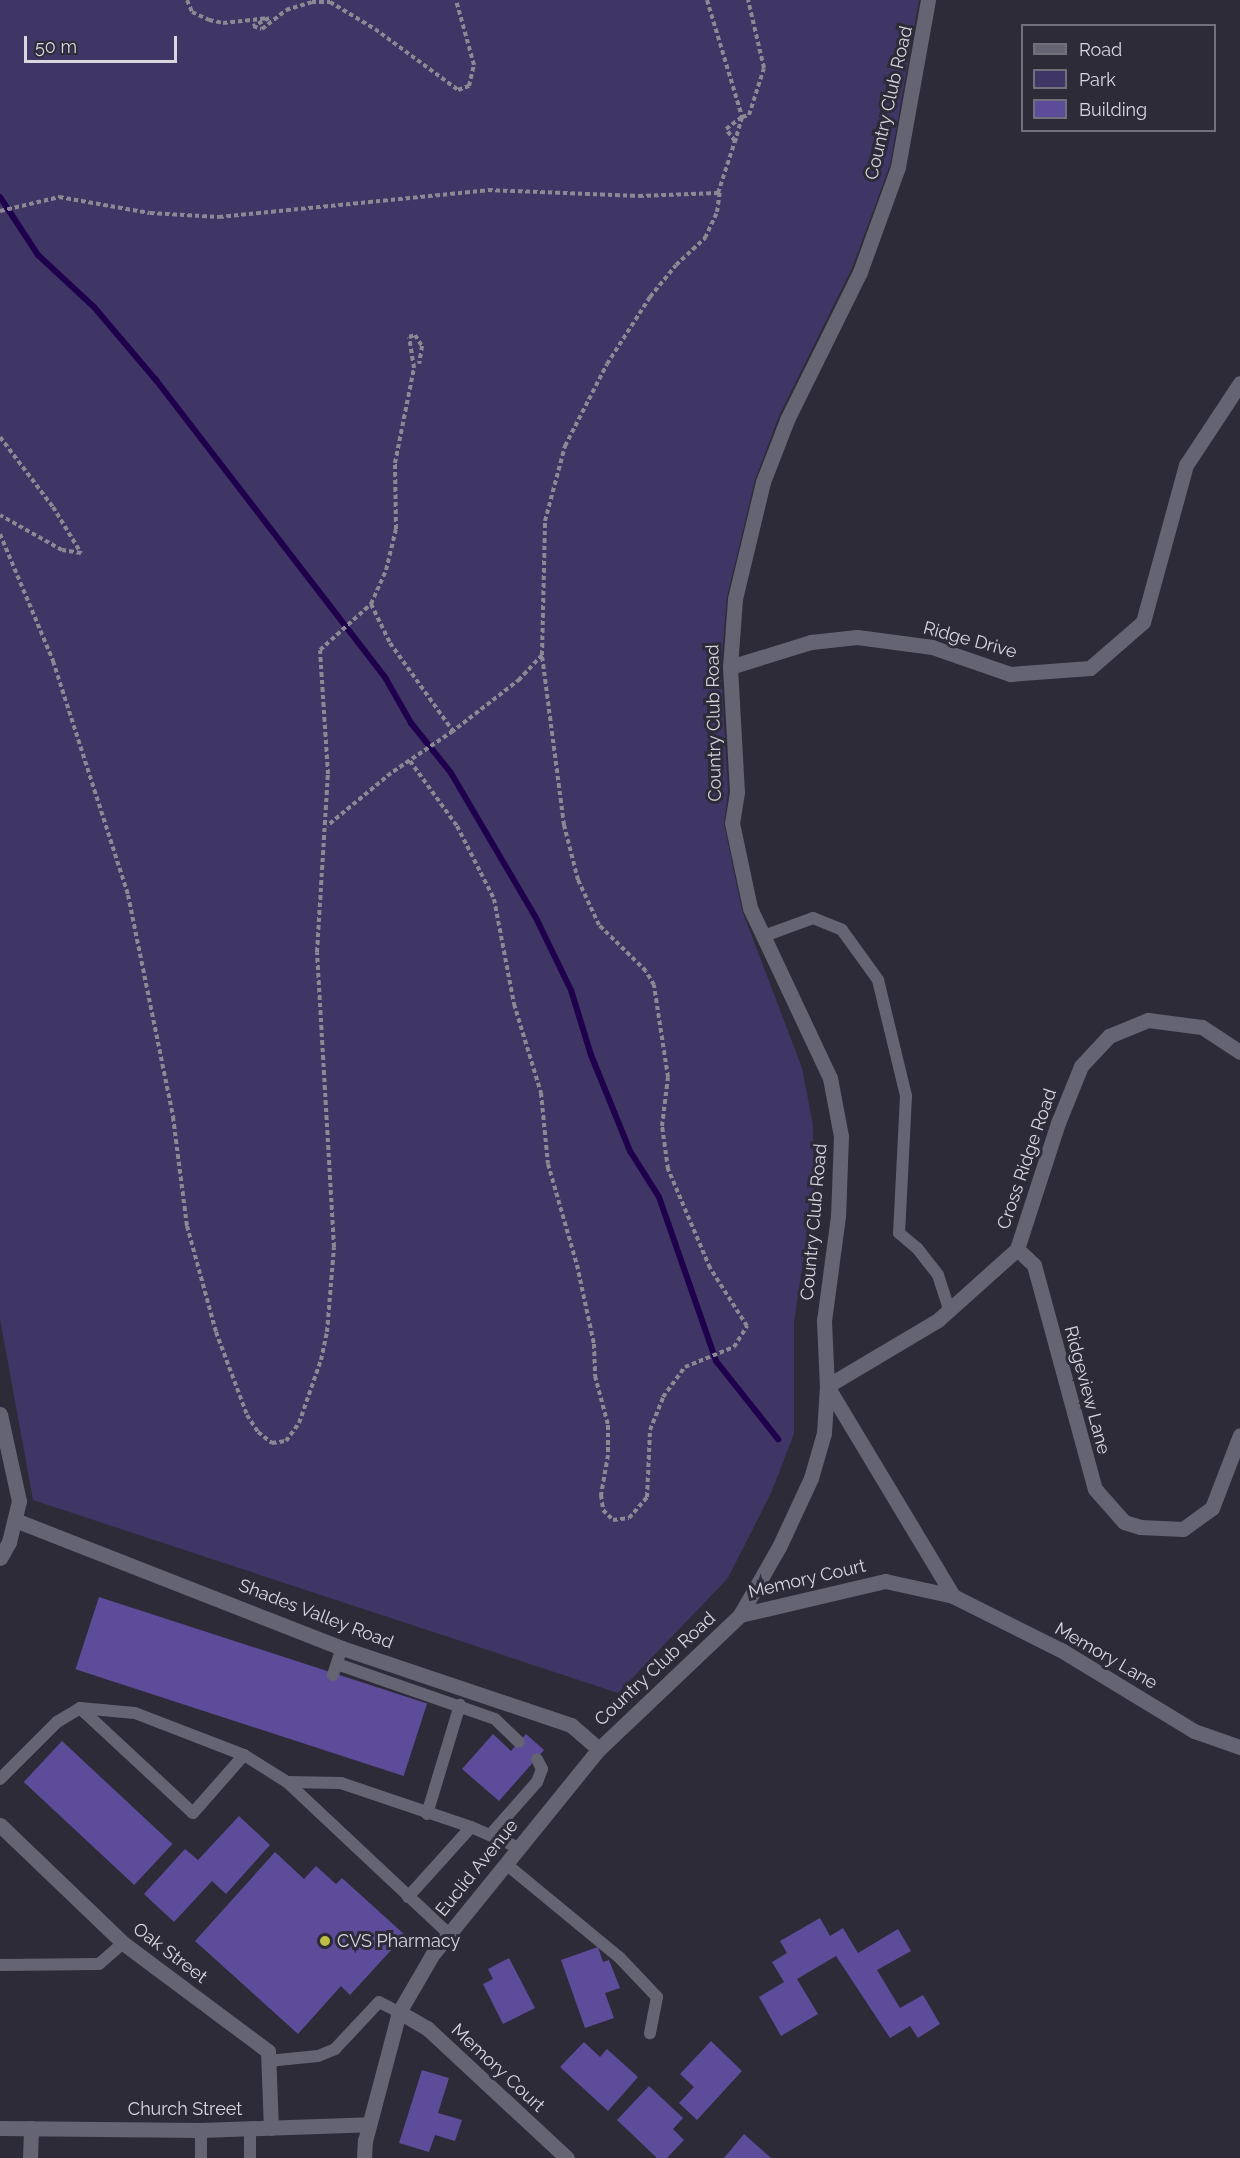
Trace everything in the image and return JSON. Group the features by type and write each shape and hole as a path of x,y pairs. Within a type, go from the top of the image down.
{"street":[{"name":"Country Club Road","path":"598,1749 740,1615 779,1547 811,1478 824,1433 827,1386 824,1321 838,1216 841,1136 830,1078 750,908 732,823 736,792 730,667 735,598 764,482 787,420 860,272 898,167 928,0"},
{"name":"Ridge Drive","path":"730,667 812,642 857,637 932,647 1010,674 1090,668 1143,622 1186,465 1240,383"},
{"name":"Cross Ridge Road","path":"827,1386 950,1311 1017,1249 1058,1123 1081,1066 1109,1036 1148,1020 1202,1028 1240,1052"},
{"name":"Ridgeview Lane","path":"1017,1249 1034,1265 1095,1489 1124,1522 1140,1527 1183,1529 1212,1508 1240,1435"},
{"name":"Country Club Road","path":"827,1386 953,1596"},
{"path":"0,1414 19,1501 15,1520 0,1558"},
{"name":"Shades Valley Road","path":"15,1520 342,1648 571,1725 598,1749"},
{"name":"Memory Court","path":"740,1615 885,1581 953,1596"},
{"name":"Memory Lane","path":"953,1596 1061,1650 1194,1731 1240,1747"},
{"name":"Euclid Avenue","path":"364,2158 369,2124 399,2012 432,1954 598,1749"},
{"name":"Oak Street","path":"0,1825 123,1943 268,2051 268,2061"},
{"name":"Memory Court","path":"399,2012 427,2028 567,2158"},
{"path":"268,2061 271,2128"},
{"name":"Church Street","path":"0,2128 201,2130 369,2124"},
{"path":"30,2158 31,2128"}],"lane":[{"path":"764,936 813,918 842,930 878,980 906,1096 898,1233 917,1248 938,1275 950,1311"},
{"path":"342,1648 335,1670 460,1705 495,1719 519,1742"},
{"path":"427,1814 460,1705"},
{"path":"80,1708 193,1813 244,1755"},
{"path":"0,1779 57,1722 80,1708 135,1713 244,1755 287,1782 449,1934"},
{"path":"491,1834 537,1782 542,1769 537,1759"},
{"path":"287,1782 341,1783 491,1834 519,1848"},
{"path":"408,1897 471,1827"},
{"path":"506,1864 619,1957 657,1997 650,2033"},
{"path":"0,1965 99,1964 123,1943"},
{"path":"268,2061 318,2056 336,2049 380,2002 399,2012"},
{"path":"250,2129 250,2158"},
{"path":"201,2130 201,2158"}],"path":[{"path":"187,0 192,12 209,20 223,23 269,18 253,26 262,29 286,10 312,2 330,2 375,29 458,90 469,86 474,66 456,0"},
{"path":"0,211 59,197 150,213 219,217 488,190 639,196 718,193 742,117 707,0"},
{"path":"736,138 726,129 742,117 749,115 764,68 748,0"},
{"path":"410,761 458,826 494,899 514,1004 541,1093 550,1176 577,1265 594,1344 595,1376 608,1425 609,1455 601,1495 603,1510 613,1520 628,1518 647,1497 651,1430 659,1406 674,1378 685,1367 734,1347 747,1326 710,1268 668,1169 663,1148 662,1126 668,1077 654,985 646,971 600,925 578,880 564,825 542,655 545,521 565,446 602,372 650,297 676,265 705,238 717,212 720,191"},
{"path":"0,534 25,588 60,681 128,895 173,1117 187,1226 216,1332 247,1415 258,1432 272,1443 286,1441 299,1423 327,1332 334,1247 317,952 327,826 328,774 320,650 331,638 359,618 371,604 386,570 396,529 395,464 414,368 409,337 416,335 422,346 419,364"},
{"path":"0,437 53,507 81,553 62,550 0,515"},
{"path":"371,604 390,643 453,731"},
{"path":"327,826 520,679 542,655"}],"green space":[{"path":"0,0 919,0 890,165 852,268 779,416 755,480 727,597 721,667 728,791 724,824 742,910 802,1068 813,1125 814,1187 794,1322 794,1434 771,1493 728,1578 618,1693 33,1500 0,1319"}],"building":[{"path":"99,1597 427,1704 404,1776 76,1669"},
{"path":"493,1734 511,1751 526,1734 544,1750 499,1801 462,1769"},
{"path":"62,1741 172,1844 134,1885 24,1782"},
{"path":"239,1816 270,1845 226,1894 212,1881 174,1922 144,1894 185,1849 198,1860"},
{"path":"275,1852 304,1879 316,1866 336,1884 342,1878 405,1935 350,1995 341,1986 298,2034 195,1941"},
{"path":"820,1918 830,1936 843,1928 858,1953 898,1929 911,1951 877,1970 900,2008 923,1995 940,2024 918,2038 910,2026 890,2038 836,1956 797,1979 818,2014 781,2036 759,1997 784,1982 772,1962 787,1953 780,1941"},
{"path":"598,1947 603,1962 609,1960 620,1988 605,1993 614,2018 585,2028 561,1960"},
{"path":"509,1958 535,2008 503,2024 483,1984 493,1979 488,1969"},
{"path":"711,2041 742,2071 697,2120 679,2103 694,2087 680,2074"},
{"path":"584,2042 600,2057 607,2049 638,2077 608,2111 560,2067"},
{"path":"422,2070 449,2078 438,2113 462,2120 455,2141 435,2135 429,2152 399,2143"},
{"path":"649,2086 683,2118 673,2129 684,2140 667,2158 657,2158 617,2120"},
{"path":"744,2134 771,2158 724,2158"}],"waterway":[{"path":"0,197 38,255 94,307 156,380 386,679 411,723 451,773 535,916 571,990 591,1055 630,1151 659,1197 716,1361 778,1439"}],"place":[{"name":"CVS Pharmacy","path":"325,1941"}]}
